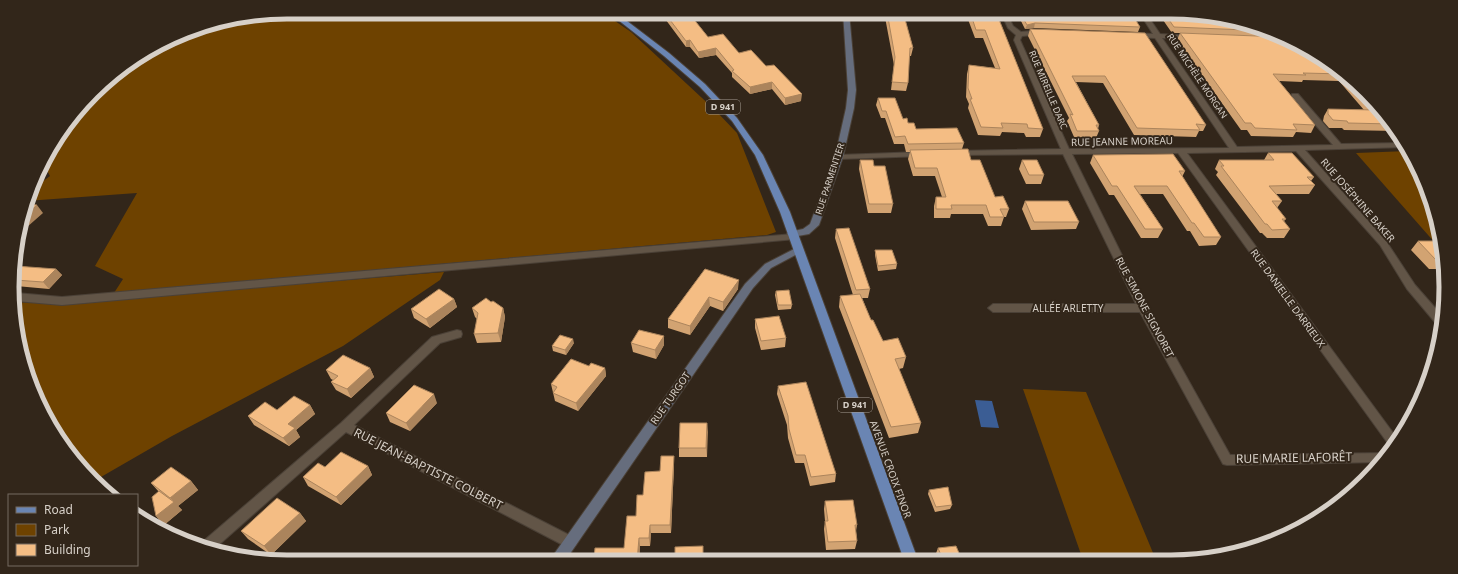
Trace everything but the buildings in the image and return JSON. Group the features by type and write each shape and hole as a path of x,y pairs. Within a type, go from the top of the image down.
{"main road":[{"name":"D 941","path":"620,19 682,67 726,110 748,137 766,168 798,250"},
{"name":"AVENUE CROIX FINOR","path":"798,250 909,555"}],"street":[{"name":"RUE PARMENTIER","path":"793,236 806,232 814,226 839,157 850,108 852,90 847,19"},
{"path":"1007,19 1010,27 1020,34 1034,31 1049,32"},
{"name":"RUE MICHÈLE MORGAN","path":"1146,19 1236,150"},
{"name":"RUE MIREILLE DARC","path":"1020,34 1017,40 1066,152"},
{"path":"1127,34 1197,37"},
{"path":"1295,96 1339,147"},
{"name":"RUE JEANNE MOREAU","path":"944,154 1236,150 1398,145"},
{"name":"RUE JOSÉPHINE BAKER","path":"1298,148 1383,243 1411,287 1437,317"},
{"name":"RUE DANIELLE DARRIEUX","path":"1181,151 1391,440"},
{"name":"RUE SIMONE SIGNORET","path":"1066,152 1144,308 1227,460"},
{"path":"839,157 928,154"},
{"path":"20,297 62,300 793,236"},
{"name":"RUE TURGOT","path":"560,555 749,286 768,266 798,250"},
{"name":"ALLÉE ARLETTY","path":"993,308 1144,308"},
{"path":"345,426 436,340 458,334"},
{"name":"RUE JEAN-BAPTISTE COLBERT","path":"210,544 345,426 570,542"},
{"name":"RUE MARIE LAFORÊT","path":"1227,460 1378,457"}],"green space":[{"path":"287,19 612,19 631,32 716,111 737,133 776,232 767,235 114,293 123,279 95,266 137,193 33,200 39,184 50,176 46,169 55,153 74,124 97,97 124,74 153,55 184,39 218,28 252,21"},
{"path":"1402,151 1419,184 1430,218 1435,243 1356,153"},
{"path":"444,272 440,280 343,346 172,436 99,478 74,450 55,421 39,390 24,339 20,302 59,304"},
{"path":"1023,389 1086,392 1154,555 1081,555"}],"water":[{"path":"975,400 992,401 999,428 981,427"}]}
